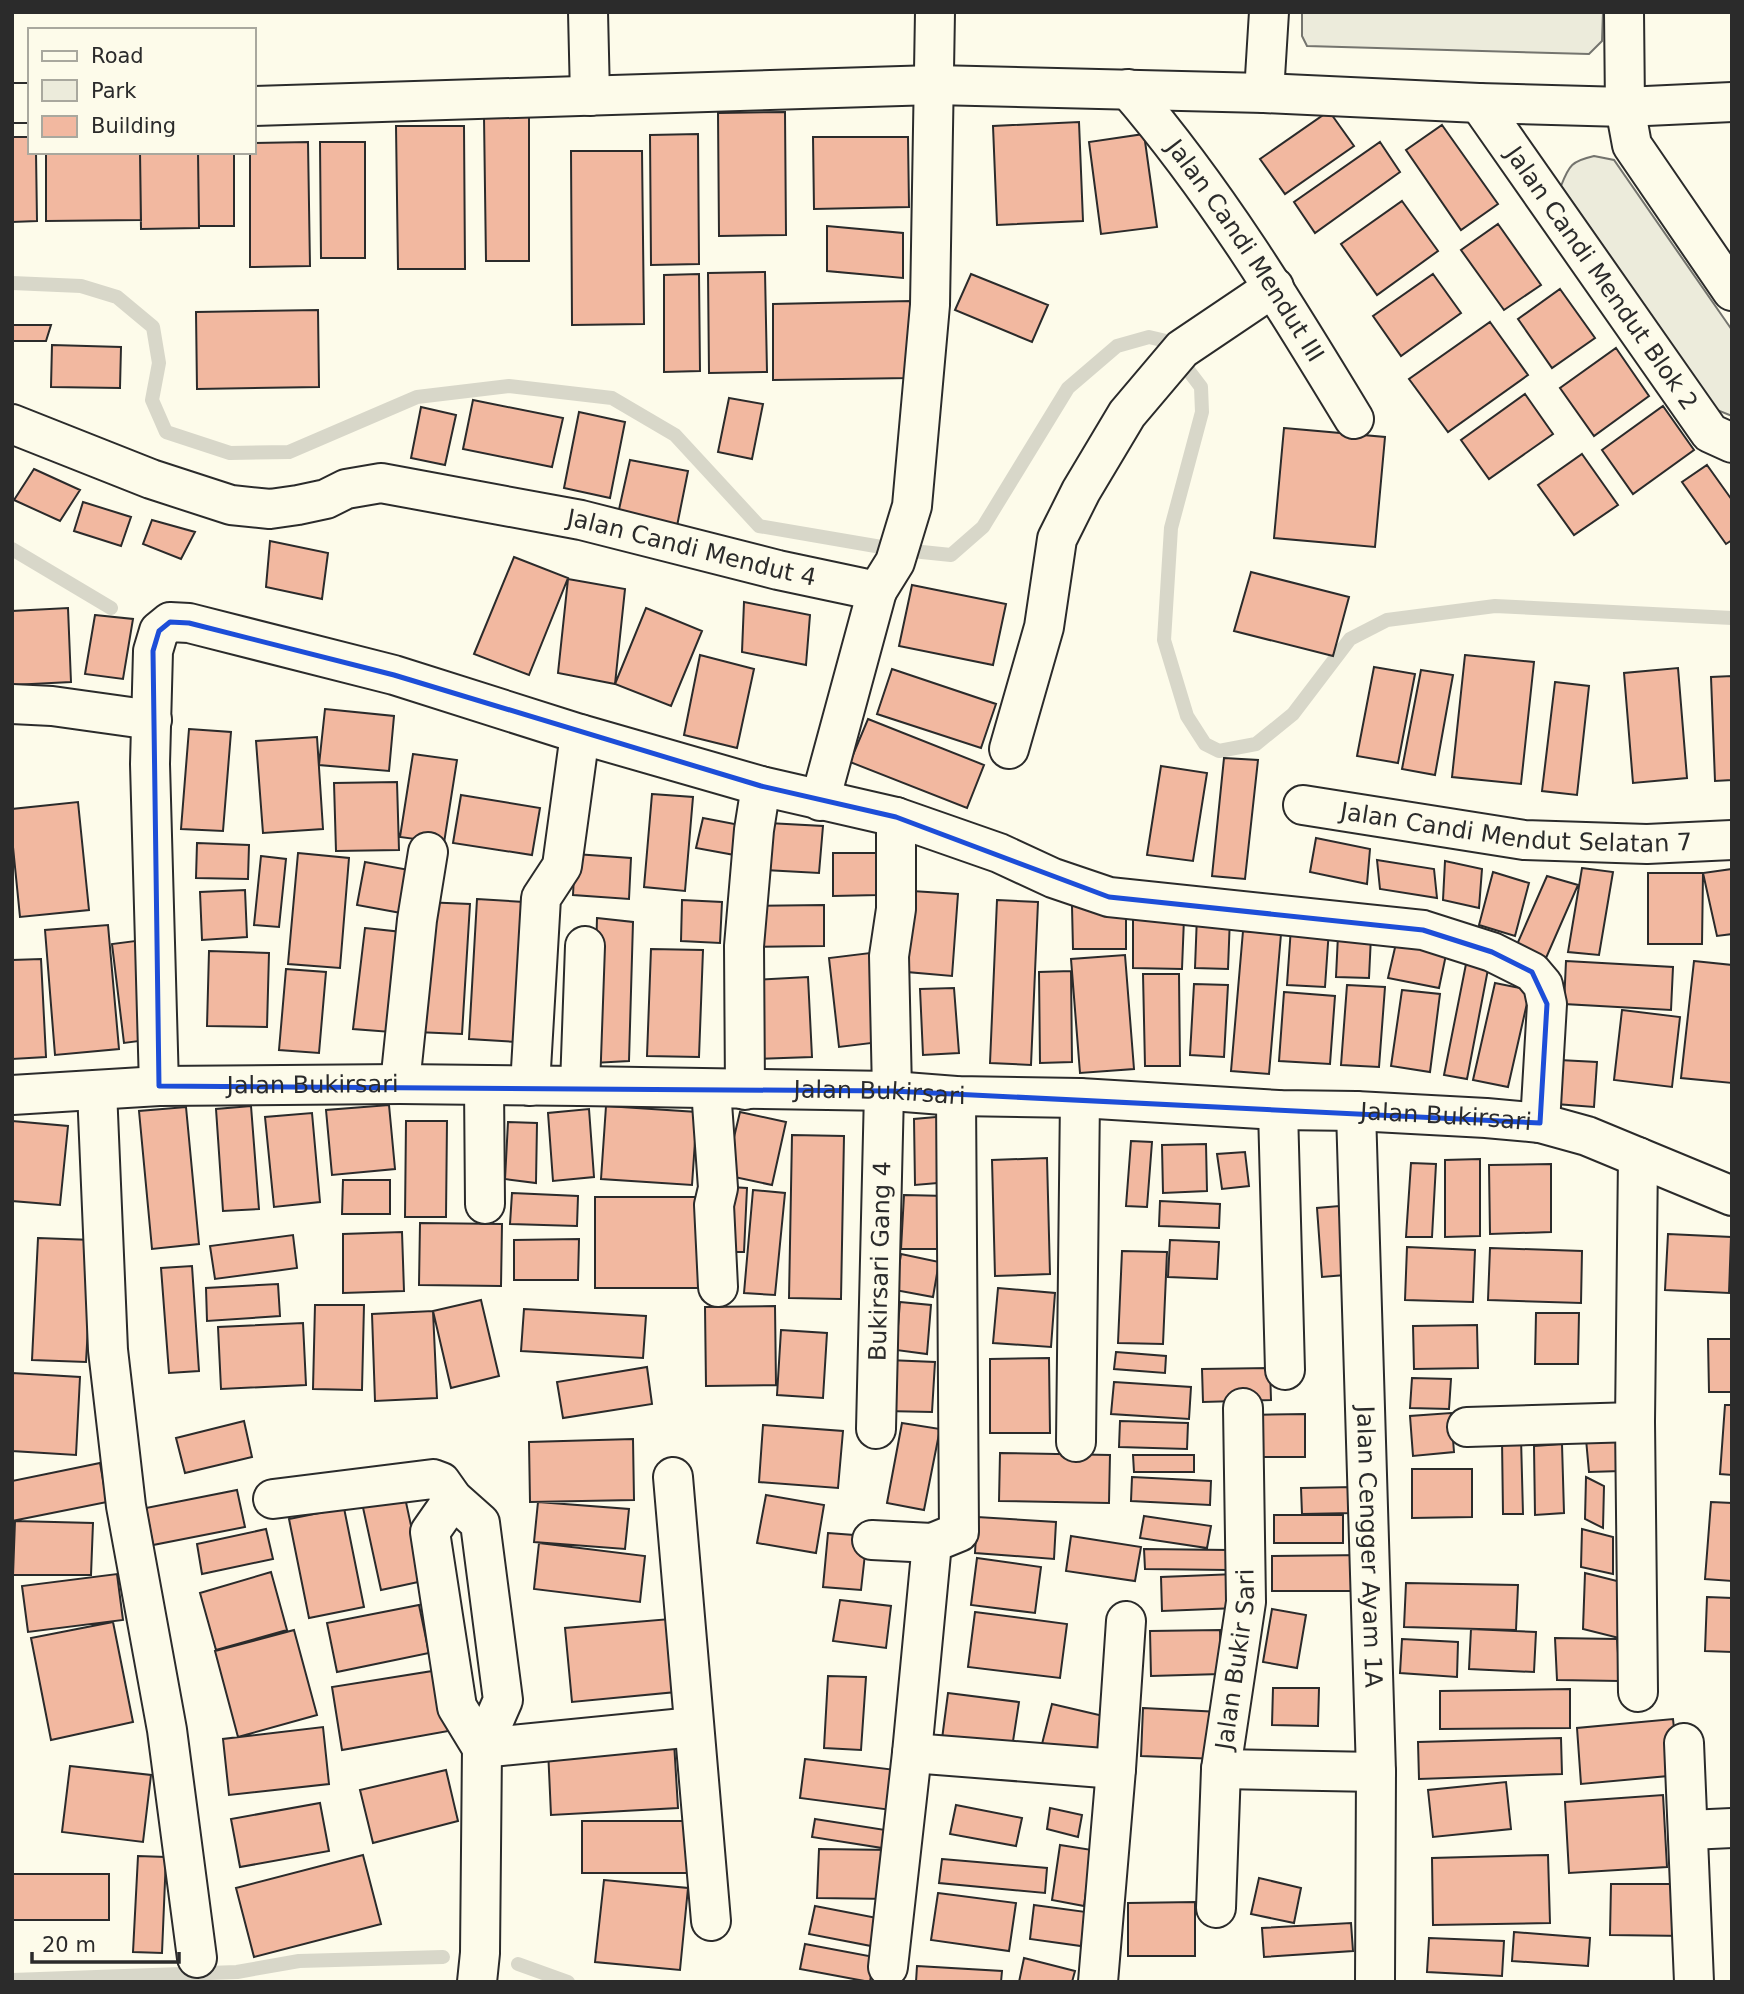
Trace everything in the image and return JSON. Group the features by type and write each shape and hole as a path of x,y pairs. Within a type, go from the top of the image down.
{"street":[{"path":"588,12 590,96"},
{"path":"820,801 886,577 912,506 930,305 934,12"},
{"path":"1264,93 1269,12"},
{"path":"1624,12 1625,107 1632,145 1732,291"},
{"path":"256,106 934,85 1264,93 1625,107 1732,102"},
{"name":"Jalan Candi Mendut III","path":"1128,89 1157,123 1274,287 1354,419"},
{"name":"Jalan Candi Mendut Blok 2","path":"1479,103 1710,433 1732,443"},
{"path":"1009,749 1044,627 1057,539 1081,491 1127,414 1182,349 1274,287"},
{"name":"Jalan Candi Mendut 4","path":"12,424 151,479 231,505 270,509 298,505 327,499 346,489 381,483 581,520 778,570 886,577"},
{"path":"159,1086 152,886 153,651 159,631 170,622 189,623 394,675 580,734 761,786 895,817 999,853 1053,878 1110,897 1423,930 1492,952 1532,979 1547,1004 1540,1123"},
{"path":"12,704 52,706 152,720"},
{"path":"530,1086 541,898 562,866 580,734"},
{"path":"718,1287 714,1205 761,786"},
{"name":"Jalan Candi Mendut Selatan 7","path":"1303,805 1524,839 1647,844 1732,840"},
{"name":"Bukirsari Gang 4","path":"876,1429 888,1092 889,956 896,909 895,817"},
{"path":"400,1084 417,920 428,852"},
{"path":"580,1086 585,946"},
{"name":"Jalan Bukirsari","path":"12,1095 159,1086 580,1086 1080,1098 1278,1110 1486,1118 1540,1123 1587,1136 1732,1196"},
{"path":"484,1086 485,1204"},
{"path":"97,1090 111,1376 126,1506 167,1730 197,1958"},
{"path":"872,1540 932,1543 959,1532 956,1096"},
{"path":"1076,1442 1080,1098"},
{"path":"1278,1110 1285,1370"},
{"name":"Jalan Cengger Ayam 1A","path":"1356,1111 1376,1772 1375,1982"},
{"path":"1638,1157 1635,1422 1638,1692"},
{"name":"Jalan Bukir Sari","path":"1216,1908 1221,1769 1246,1602 1243,1408"},
{"path":"1467,1427 1635,1422"},
{"path":"673,1477 711,1921"},
{"path":"273,1499 433,1479 441,1482 453,1499 480,1523 503,1700 482,1748 481,1953 477,1982"},
{"path":"453,1499 430,1532 457,1707 482,1748"},
{"path":"888,1967 932,1543"},
{"path":"1098,1982 1126,1621"},
{"path":"482,1748 694,1727"},
{"path":"1684,1743 1694,1982"},
{"path":"912,1753 1116,1769"},
{"path":"1221,1769 1376,1772"},
{"path":"1689,1830 1732,1828"}],"highlighted area":[{"path":"170,622 189,623 394,675 761,786 896,817 1109,897 1423,930 1492,952 1532,972 1547,1004 1540,1123 892,1091 159,1086 153,651 159,631"}],"green space":[{"path":"1302,12 1603,12 1602,41 1589,54 1307,46 1302,36"},
{"path":"1594,156 1614,160 1732,330 1732,416 1717,410 1561,186 1572,165"}],"building":[{"path":"1329,111 1354,146 1285,194 1260,159"},
{"path":"785,112 786,235 719,236 718,113"},
{"path":"484,117 529,117 529,261 486,261"},
{"path":"1079,122 1083,221 997,225 993,126"},
{"path":"1442,125 1498,204 1461,230 1406,150"},
{"path":"396,126 464,126 465,269 398,269"},
{"path":"698,134 699,264 651,265 650,135"},
{"path":"1144,134 1157,227 1101,234 1089,142"},
{"path":"12,137 28,137 28,154 36,154 37,221 12,222"},
{"path":"813,137 908,137 909,207 814,209"},
{"path":"308,142 310,266 250,267 250,154 256,154 256,143"},
{"path":"320,142 365,142 365,258 321,258"},
{"path":"1380,142 1400,172 1315,233 1294,202"},
{"path":"571,151 642,151 644,324 572,325"},
{"path":"46,154 140,154 141,220 46,221"},
{"path":"140,154 198,154 199,228 141,229"},
{"path":"198,154 234,154 234,226 199,226"},
{"path":"1402,201 1438,251 1377,295 1341,244"},
{"path":"1498,224 1541,285 1504,310 1461,250"},
{"path":"827,226 903,233 903,278 827,271"},
{"path":"765,272 767,372 709,373 708,273"},
{"path":"699,274 700,371 664,372 664,275"},
{"path":"971,274 1048,305 1032,342 955,310"},
{"path":"1433,274 1461,313 1401,356 1373,316"},
{"path":"1560,289 1595,338 1552,368 1518,319"},
{"path":"910,301 910,378 773,380 773,304"},
{"path":"318,310 319,387 197,389 196,312"},
{"path":"1490,322 1528,375 1448,432 1409,379"},
{"path":"12,325 51,325 46,341 12,341"},
{"path":"52,345 121,347 120,388 51,387"},
{"path":"1616,348 1649,396 1594,436 1560,388"},
{"path":"1525,394 1553,434 1489,479 1461,440"},
{"path":"729,398 763,404 752,459 718,452"},
{"path":"473,400 563,418 552,467 463,449"},
{"path":"1663,406 1694,450 1633,494 1602,450"},
{"path":"421,407 456,415 445,465 411,458"},
{"path":"579,412 625,422 610,498 564,488"},
{"path":"1284,428 1385,437 1375,547 1274,538"},
{"path":"1582,454 1618,505 1574,535 1538,485"},
{"path":"630,460 688,471 677,526 618,514"},
{"path":"1707,465 1732,500 1732,540 1726,544 1682,482"},
{"path":"34,469 80,490 60,521 14,500"},
{"path":"83,502 131,517 121,546 74,531"},
{"path":"152,520 195,532 181,559 143,544"},
{"path":"270,541 328,553 322,599 266,587"},
{"path":"514,557 568,578 529,675 474,654"},
{"path":"1251,572 1349,597 1333,656 1234,631"},
{"path":"568,579 625,589 615,684 558,673"},
{"path":"912,585 1006,604 993,665 899,646"},
{"path":"744,602 810,615 806,665 742,652"},
{"path":"68,608 71,682 12,685 12,611"},
{"path":"646,608 702,631 671,706 615,684"},
{"path":"95,615 133,619 123,679 85,674"},
{"path":"700,655 754,669 737,748 684,735"},
{"path":"1465,655 1534,662 1521,784 1452,777"},
{"path":"1374,667 1415,674 1398,763 1357,756"},
{"path":"1678,668 1687,778 1633,783 1624,673"},
{"path":"892,669 996,704 981,748 877,714"},
{"path":"1421,670 1453,675 1435,775 1402,769"},
{"path":"1732,676 1732,780 1715,781 1711,677"},
{"path":"1555,682 1589,686 1577,795 1542,791"},
{"path":"325,709 394,716 389,771 319,765"},
{"path":"868,719 984,765 967,808 850,762"},
{"path":"189,729 231,732 223,831 181,829"},
{"path":"317,737 323,829 263,833 256,741"},
{"path":"413,754 457,760 444,843 400,837"},
{"path":"1224,758 1258,760 1245,879 1212,876"},
{"path":"1161,766 1207,773 1193,861 1147,855"},
{"path":"397,782 399,850 336,851 334,783"},
{"path":"652,794 693,797 685,891 644,887"},
{"path":"461,795 540,808 532,855 453,843"},
{"path":"78,802 89,910 20,917 12,809"},
{"path":"703,818 745,826 740,856 696,848"},
{"path":"768,823 823,826 819,873 765,870"},
{"path":"1316,838 1370,849 1367,884 1310,872"},
{"path":"197,843 249,845 248,879 196,878"},
{"path":"298,853 349,858 340,968 288,964"},
{"path":"833,853 878,853 878,895 833,896"},
{"path":"575,854 631,858 629,899 573,895"},
{"path":"261,856 286,859 279,927 254,925"},
{"path":"1377,860 1434,869 1437,898 1380,889"},
{"path":"1445,861 1482,869 1479,908 1443,900"},
{"path":"365,862 420,872 412,915 357,905"},
{"path":"1582,868 1613,872 1599,955 1568,952"},
{"path":"1732,869 1732,934 1717,936 1703,873"},
{"path":"1493,872 1529,883 1515,936 1479,925"},
{"path":"1648,873 1703,873 1702,944 1648,944"},
{"path":"1547,876 1578,885 1546,958 1515,949"},
{"path":"245,890 247,937 202,940 200,892"},
{"path":"912,891 958,894 952,976 907,972"},
{"path":"477,899 524,902 516,1042 469,1039"},
{"path":"682,900 722,902 720,943 681,941"},
{"path":"997,900 1038,902 1031,1065 990,1063"},
{"path":"423,902 470,904 462,1034 416,1032"},
{"path":"824,905 824,946 753,947 753,906"},
{"path":"1126,905 1126,949 1073,949 1072,906"},
{"path":"1197,915 1230,917 1228,969 1195,968"},
{"path":"597,918 633,922 629,1061 593,1063"},
{"path":"1133,918 1184,918 1182,969 1133,968"},
{"path":"108,925 119,1049 55,1055 45,930"},
{"path":"1291,927 1329,929 1325,987 1287,985"},
{"path":"365,928 402,932 391,1032 353,1029"},
{"path":"1243,931 1281,934 1269,1074 1231,1071"},
{"path":"1338,935 1371,936 1369,978 1336,977"},
{"path":"1397,939 1447,950 1439,988 1388,978"},
{"path":"135,941 147,1040 124,1043 112,944"},
{"path":"651,949 703,950 699,1057 647,1056"},
{"path":"209,951 269,953 267,1027 207,1026"},
{"path":"870,953 880,1042 839,1047 829,958"},
{"path":"1125,955 1134,1069 1080,1073 1071,959"},
{"path":"41,959 46,1057 12,1059 12,960"},
{"path":"1467,959 1489,964 1467,1079 1444,1075"},
{"path":"1566,961 1673,967 1671,1010 1564,1004"},
{"path":"1694,961 1732,965 1732,1083 1681,1078"},
{"path":"286,969 326,972 319,1053 279,1050"},
{"path":"1071,971 1072,1062 1040,1063 1039,972"},
{"path":"1143,974 1179,974 1180,1066 1145,1066"},
{"path":"808,977 812,1057 758,1059 754,980"},
{"path":"1495,983 1530,990 1508,1087 1473,1080"},
{"path":"1194,984 1228,985 1224,1057 1190,1055"},
{"path":"1347,985 1385,987 1379,1067 1341,1065"},
{"path":"954,988 959,1053 923,1055 920,989"},
{"path":"1402,990 1440,994 1430,1072 1391,1066"},
{"path":"1284,992 1335,996 1330,1064 1279,1061"},
{"path":"1622,1010 1680,1017 1672,1087 1614,1080"},
{"path":"1559,1060 1597,1062 1594,1107 1556,1104"},
{"path":"389,1105 395,1169 332,1175 326,1110"},
{"path":"251,1106 259,1209 223,1211 216,1109"},
{"path":"606,1106 697,1112 692,1185 601,1179"},
{"path":"186,1107 199,1244 152,1249 139,1111"},
{"path":"589,1109 594,1177 553,1181 548,1113"},
{"path":"740,1112 786,1122 772,1185 725,1175"},
{"path":"312,1113 320,1202 274,1207 265,1117"},
{"path":"947,1116 949,1182 915,1185 914,1119"},
{"path":"12,1121 68,1126 60,1205 12,1201"},
{"path":"406,1121 447,1121 446,1217 405,1217"},
{"path":"508,1122 537,1123 536,1183 505,1179"},
{"path":"792,1135 844,1136 841,1299 789,1298"},
{"path":"1131,1141 1152,1142 1147,1207 1126,1206"},
{"path":"1206,1144 1207,1191 1163,1193 1162,1145"},
{"path":"1245,1152 1249,1186 1222,1189 1217,1154"},
{"path":"1047,1158 1050,1274 995,1276 992,1160"},
{"path":"1480,1159 1480,1236 1445,1237 1445,1160"},
{"path":"1411,1163 1436,1164 1432,1237 1406,1237"},
{"path":"1551,1164 1551,1232 1490,1234 1489,1165"},
{"path":"343,1180 390,1180 390,1214 342,1214"},
{"path":"730,1187 747,1188 744,1252 728,1252"},
{"path":"753,1190 785,1193 775,1295 744,1293"},
{"path":"512,1193 578,1196 577,1226 510,1224"},
{"path":"904,1195 946,1196 944,1249 901,1249"},
{"path":"595,1197 698,1197 698,1288 595,1288"},
{"path":"1160,1201 1220,1204 1219,1228 1159,1226"},
{"path":"1339,1206 1345,1275 1322,1277 1317,1208"},
{"path":"420,1223 502,1224 501,1286 419,1285"},
{"path":"402,1232 404,1291 343,1293 343,1234"},
{"path":"1668,1234 1731,1237 1729,1293 1665,1290"},
{"path":"293,1235 297,1268 215,1279 210,1246"},
{"path":"38,1238 93,1240 86,1362 32,1360"},
{"path":"579,1239 578,1280 514,1280 514,1240"},
{"path":"1170,1240 1219,1242 1217,1279 1168,1277"},
{"path":"1407,1247 1475,1250 1473,1302 1405,1300"},
{"path":"1490,1248 1582,1251 1581,1303 1488,1300"},
{"path":"1122,1251 1167,1252 1163,1344 1118,1343"},
{"path":"901,1254 939,1262 933,1297 895,1290"},
{"path":"192,1266 199,1371 169,1373 161,1268"},
{"path":"278,1284 280,1316 207,1321 206,1288"},
{"path":"998,1288 1055,1293 1051,1347 993,1343"},
{"path":"481,1300 499,1376 451,1388 433,1311"},
{"path":"900,1302 931,1305 927,1354 896,1350"},
{"path":"315,1305 364,1305 362,1390 313,1389"},
{"path":"775,1306 776,1385 706,1386 705,1307"},
{"path":"524,1309 646,1316 643,1358 521,1351"},
{"path":"433,1311 437,1398 375,1401 372,1314"},
{"path":"1536,1313 1579,1313 1578,1364 1535,1364"},
{"path":"303,1323 306,1385 221,1389 218,1327"},
{"path":"1477,1325 1478,1368 1414,1369 1413,1326"},
{"path":"781,1330 827,1333 823,1398 777,1395"},
{"path":"1708,1339 1732,1339 1732,1392 1709,1392"},
{"path":"1116,1352 1166,1356 1165,1373 1114,1369"},
{"path":"1049,1358 1050,1433 990,1433 990,1359"},
{"path":"888,1360 935,1362 932,1412 885,1411"},
{"path":"647,1367 652,1404 563,1418 557,1382"},
{"path":"1270,1368 1271,1400 1203,1402 1202,1369"},
{"path":"12,1373 80,1377 76,1455 12,1451"},
{"path":"1412,1378 1451,1379 1449,1409 1410,1408"},
{"path":"1114,1382 1191,1387 1189,1419 1111,1414"},
{"path":"1725,1405 1732,1405 1732,1475 1720,1474"},
{"path":"1451,1413 1454,1452 1413,1456 1410,1416"},
{"path":"1305,1414 1305,1457 1249,1457 1248,1415"},
{"path":"244,1421 252,1457 185,1473 176,1438"},
{"path":"1120,1421 1188,1423 1187,1449 1119,1447"},
{"path":"902,1423 940,1429 924,1510 887,1503"},
{"path":"763,1425 843,1431 838,1488 759,1482"},
{"path":"1617,1427 1621,1471 1589,1472 1585,1428"},
{"path":"1521,1438 1523,1514 1503,1514 1502,1439"},
{"path":"633,1439 634,1500 530,1502 529,1442"},
{"path":"1562,1444 1564,1513 1535,1515 1534,1446"},
{"path":"1000,1453 1110,1455 1109,1503 999,1501"},
{"path":"1133,1455 1194,1455 1194,1472 1134,1472"},
{"path":"100,1463 107,1502 12,1521 12,1481"},
{"path":"1412,1469 1472,1469 1472,1517 1412,1518"},
{"path":"1132,1477 1211,1481 1210,1505 1131,1501"},
{"path":"1586,1477 1604,1486 1603,1528 1585,1519"},
{"path":"1354,1487 1354,1513 1302,1514 1301,1488"},
{"path":"237,1490 245,1527 153,1545 146,1508"},
{"path":"404,1493 423,1581 381,1590 362,1503"},
{"path":"766,1495 824,1505 816,1553 757,1543"},
{"path":"538,1502 629,1509 625,1549 534,1542"},
{"path":"1711,1502 1732,1503 1732,1581 1705,1579"},
{"path":"344,1508 364,1607 309,1618 289,1519"},
{"path":"1274,1515 1343,1515 1343,1543 1274,1543"},
{"path":"1144,1516 1211,1526 1207,1548 1140,1538"},
{"path":"977,1517 1056,1522 1054,1559 975,1553"},
{"path":"15,1521 93,1523 91,1575 13,1575"},
{"path":"266,1529 273,1559 202,1574 197,1544"},
{"path":"1582,1529 1613,1537 1613,1574 1581,1567"},
{"path":"828,1533 867,1536 861,1590 823,1587"},
{"path":"1071,1536 1141,1547 1135,1581 1066,1571"},
{"path":"539,1543 645,1556 640,1602 534,1589"},
{"path":"1144,1549 1229,1550 1228,1570 1145,1569"},
{"path":"1366,1555 1365,1591 1272,1591 1272,1556"},
{"path":"977,1558 1041,1567 1035,1613 971,1605"},
{"path":"271,1572 287,1630 216,1650 200,1593"},
{"path":"1585,1573 1621,1582 1619,1638 1583,1629"},
{"path":"117,1574 123,1620 28,1632 22,1586"},
{"path":"1236,1574 1237,1608 1162,1611 1161,1577"},
{"path":"1406,1583 1518,1585 1516,1630 1404,1627"},
{"path":"1707,1597 1732,1598 1732,1652 1705,1651"},
{"path":"840,1600 891,1606 886,1648 833,1641"},
{"path":"419,1605 429,1653 337,1672 327,1623"},
{"path":"1272,1609 1306,1615 1297,1668 1263,1662"},
{"path":"975,1612 1067,1624 1060,1678 968,1667"},
{"path":"670,1619 676,1692 572,1702 565,1628"},
{"path":"113,1622 133,1722 51,1740 31,1638"},
{"path":"1471,1629 1536,1632 1534,1672 1469,1669"},
{"path":"294,1630 317,1715 238,1737 215,1651"},
{"path":"1220,1630 1221,1674 1151,1676 1150,1631"},
{"path":"1555,1638 1617,1639 1620,1681 1557,1680"},
{"path":"1402,1639 1458,1642 1457,1677 1400,1673"},
{"path":"445,1669 454,1730 342,1750 332,1687"},
{"path":"828,1676 866,1677 861,1750 824,1748"},
{"path":"1273,1688 1319,1688 1318,1726 1272,1725"},
{"path":"1570,1689 1570,1728 1440,1729 1440,1691"},
{"path":"948,1693 1019,1702 1012,1748 942,1739"},
{"path":"1052,1704 1112,1718 1102,1758 1042,1744"},
{"path":"1143,1708 1220,1712 1218,1759 1141,1756"},
{"path":"1673,1719 1679,1775 1581,1784 1577,1728"},
{"path":"323,1727 329,1784 229,1795 223,1739"},
{"path":"1561,1738 1562,1774 1419,1779 1418,1742"},
{"path":"674,1742 678,1808 551,1815 548,1749"},
{"path":"805,1759 896,1770 891,1810 800,1798"},
{"path":"70,1766 151,1775 143,1842 62,1832"},
{"path":"446,1770 458,1821 373,1843 360,1790"},
{"path":"1506,1782 1511,1829 1433,1837 1428,1790"},
{"path":"1663,1795 1667,1867 1569,1873 1565,1802"},
{"path":"320,1803 329,1851 240,1867 231,1819"},
{"path":"956,1805 1022,1818 1016,1846 950,1834"},
{"path":"1050,1808 1082,1815 1078,1837 1047,1829"},
{"path":"815,1819 898,1832 895,1850 812,1837"},
{"path":"582,1821 691,1821 690,1873 582,1873"},
{"path":"1060,1845 1092,1850 1084,1906 1052,1900"},
{"path":"819,1849 892,1850 891,1899 817,1898"},
{"path":"363,1855 381,1924 254,1957 236,1888"},
{"path":"1548,1855 1550,1923 1433,1925 1432,1858"},
{"path":"138,1856 166,1857 162,1953 133,1952"},
{"path":"942,1859 1047,1868 1045,1893 939,1883"},
{"path":"12,1874 109,1874 109,1920 12,1920"},
{"path":"1259,1878 1301,1888 1294,1923 1251,1914"},
{"path":"604,1880 688,1888 680,1970 595,1962"},
{"path":"1611,1884 1685,1884 1686,1936 1610,1935"},
{"path":"938,1893 1016,1903 1009,1951 931,1940"},
{"path":"1195,1902 1195,1956 1128,1956 1128,1903"},
{"path":"1034,1905 1086,1912 1081,1946 1030,1939"},
{"path":"815,1906 877,1918 871,1946 809,1934"},
{"path":"1351,1923 1353,1951 1264,1957 1262,1928"},
{"path":"1514,1932 1590,1938 1588,1966 1512,1961"},
{"path":"1429,1938 1504,1941 1502,1976 1427,1972"},
{"path":"805,1944 874,1957 870,1982 800,1969"},
{"path":"1024,1958 1075,1971 1072,1982 1019,1982"},
{"path":"917,1966 1002,1971 1001,1982 916,1982"}],"waterway":[{"path":"12,283 81,286 117,297 153,327 159,363 152,400 166,432 230,453 289,452 417,397 509,386 612,398 675,435 759,526 893,549 951,555 983,527 1068,388 1117,346 1149,337 1166,341 1201,387 1202,412 1171,528 1164,640 1187,716 1205,744 1219,751 1256,744 1293,714 1350,639 1387,620 1495,606 1732,618"},
{"path":"12,549 111,608"},
{"path":"12,1980 237,1972 299,1961 443,1957"},
{"path":"518,1964 568,1982"}]}
